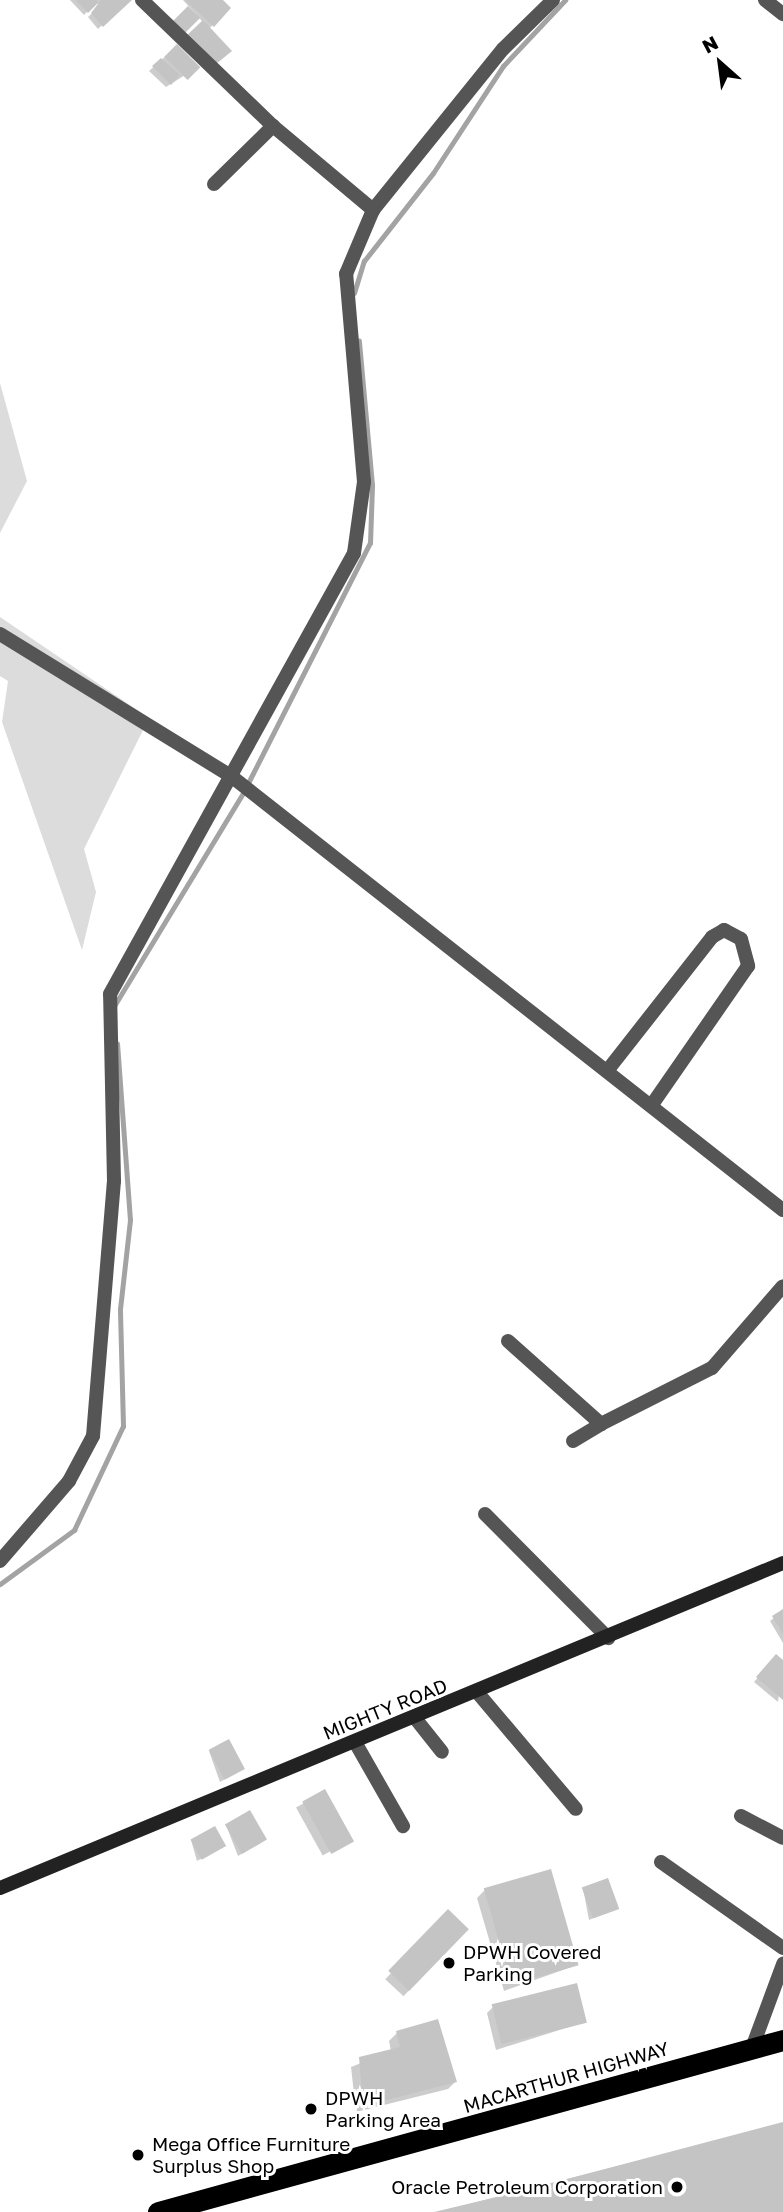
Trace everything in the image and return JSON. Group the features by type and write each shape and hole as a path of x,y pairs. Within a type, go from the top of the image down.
{"highway":[{"name":"MACARTHUR HIGHWAY","path":"158,2212 783,2040"}],"street":[{"path":"142,0 273,126 373,210"},
{"path":"0,1561 69,1481 93,1436 114,1181 110,994 354,553 364,482 345,274 373,210 503,49 553,0"},
{"path":"765,0 783,14"},
{"path":"214,184 273,126"},
{"path":"0,634 231,776 783,1210"},
{"path":"607,1071 712,937 724,930 741,939 748,966 650,1106"},
{"path":"573,1441 712,1368 783,1286"},
{"path":"508,1341 601,1424"},
{"path":"485,1514 608,1638"},
{"name":"MIGHTY ROAD","path":"0,1888 608,1638 783,1563"},
{"path":"477,1692 576,1809"},
{"path":"415,1718 442,1752"},
{"path":"355,1742 402,1826"},
{"path":"741,1816 783,1838"},
{"path":"661,1862 783,1948"},
{"path":"752,2048 783,1964"}],"shaded area":[{"path":"0,383 27,481 0,533"},
{"path":"0,617 149,718 84,849 96,892 82,950 2,722 8,681 0,676"}],"building":[{"path":"76,0 97,0 99,2 88,13"},
{"path":"101,0 132,0 103,27 91,13"},
{"path":"185,0 223,0 231,8 214,27"},
{"path":"188,6 200,18 184,34 172,22"},
{"path":"203,20 232,51 216,64 184,38"},
{"path":"177,44 200,67 188,80 164,57"},
{"path":"161,58 180,75 171,85 152,66"},
{"path":"783,1609 783,1634 772,1616"},
{"path":"776,1654 783,1660 783,1700 756,1677"},
{"path":"229,1739 245,1769 225,1780 209,1750"},
{"path":"325,1789 354,1841 331,1854 302,1802"},
{"path":"250,1810 267,1839 242,1854 225,1824"},
{"path":"215,1826 226,1846 202,1860 191,1840"},
{"path":"551,1869 579,1965 511,1984 484,1888"},
{"path":"608,1878 619,1909 593,1919 582,1888"},
{"path":"448,1909 469,1929 409,1991 388,1971"},
{"path":"577,1983 587,2023 502,2044 492,2004"},
{"path":"438,2019 457,2082 363,2106 359,2057 400,2047 396,2031"},
{"path":"783,2122 783,2212 434,2212 518,2192"}],"waterway":[{"path":"354,293 364,261 433,173 503,66 565,0"},
{"path":"248,783 370,543 372,485 359,341"},
{"path":"114,1006 243,793"},
{"path":"0,1584 74,1530 123,1426 120,1309 130,1220 117,1043"}],"place":[{"name":"DPWH Covered Parking","path":"449,1963"},
{"name":"DPWH Parking Area","path":"311,2109"},
{"name":"Mega Office Furniture Surplus Shop","path":"138,2155"},
{"name":"Oracle Petroleum Corporation","path":"677,2187"}]}
